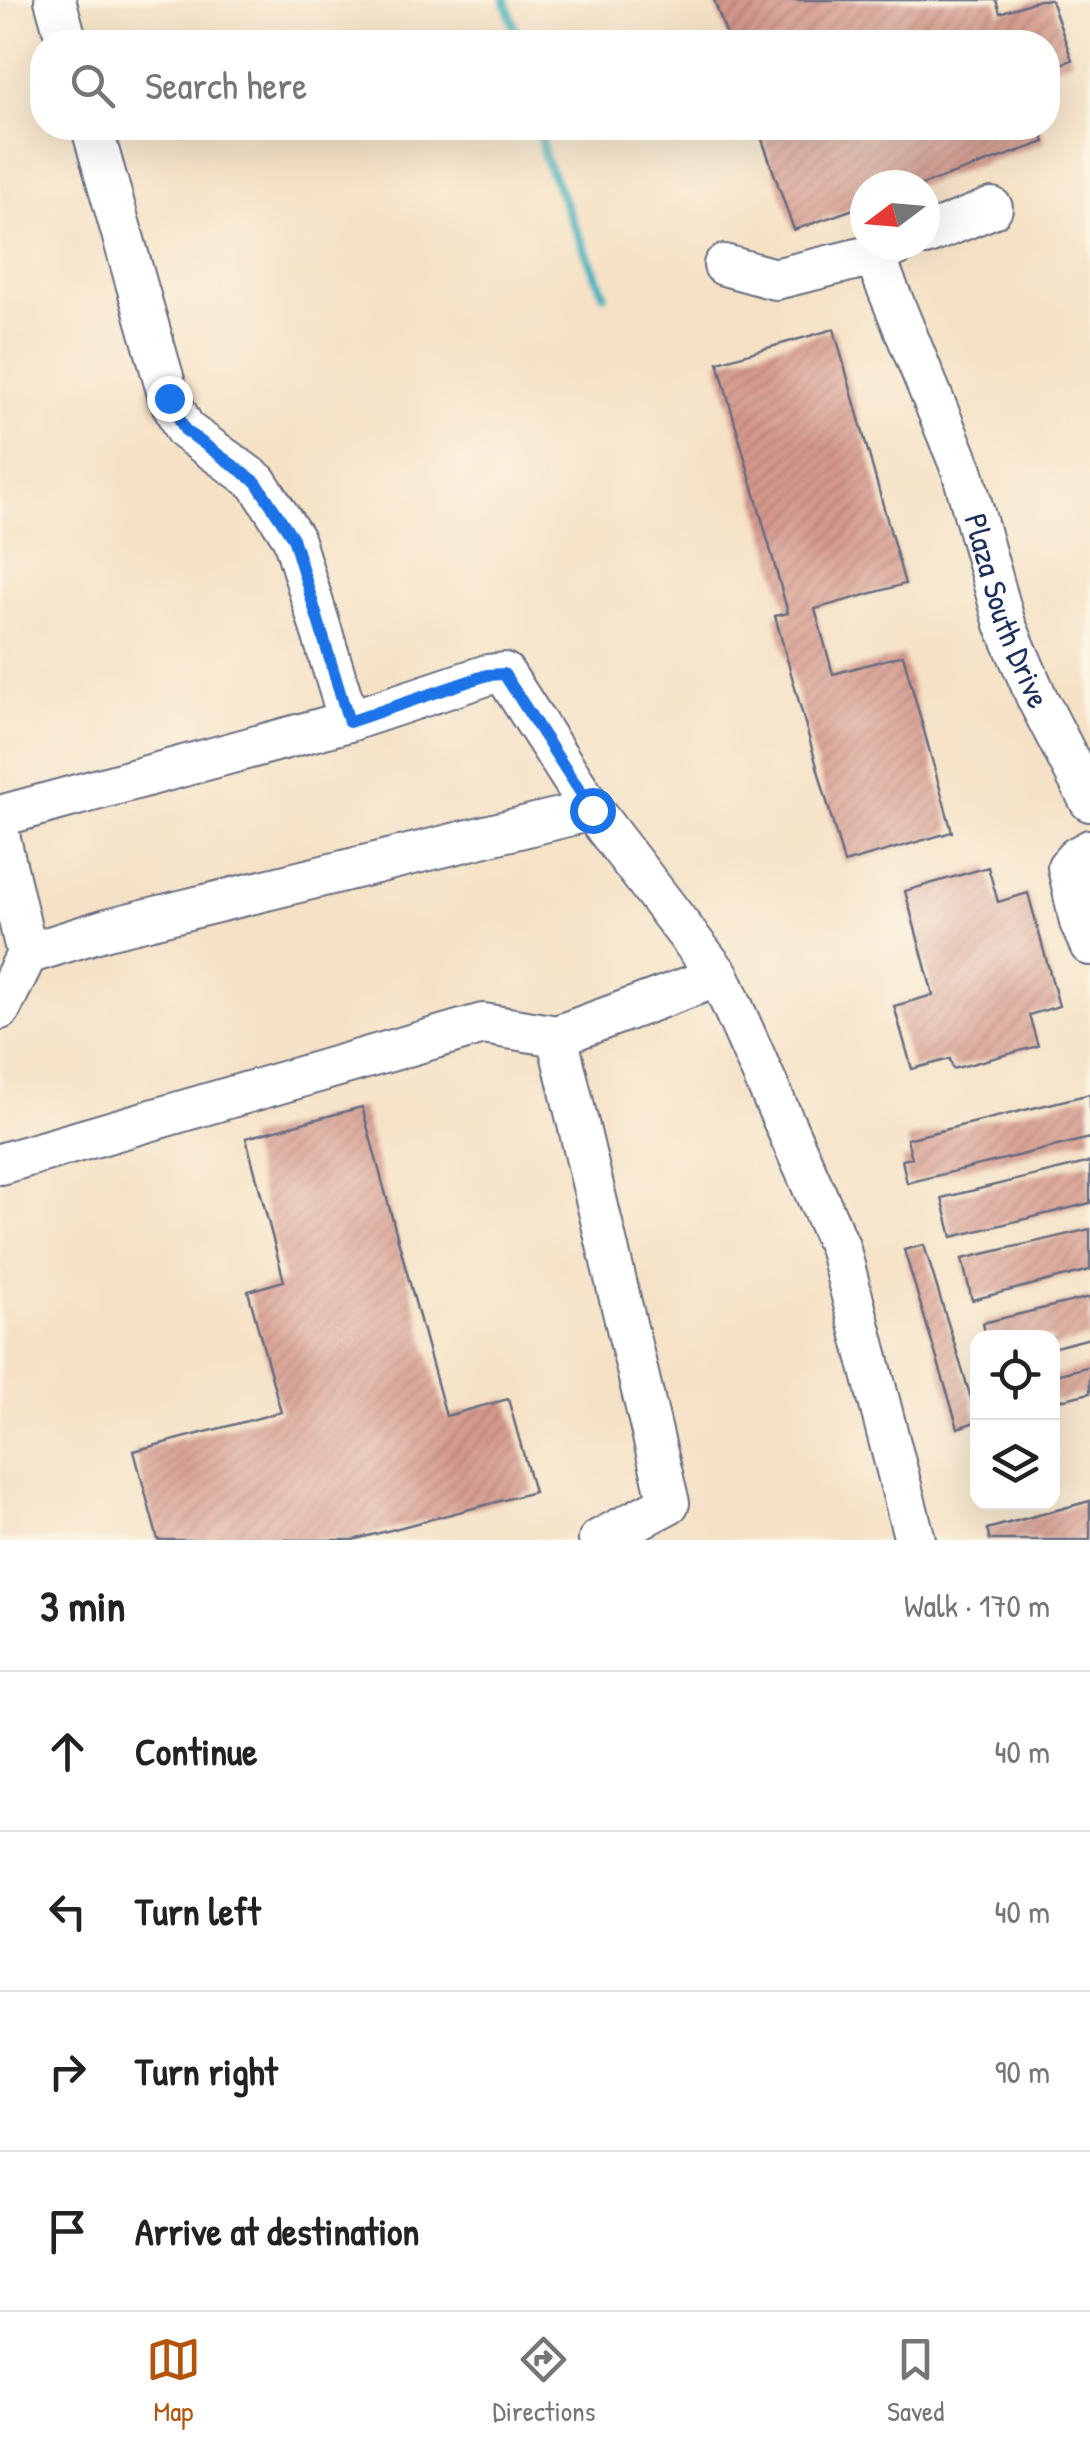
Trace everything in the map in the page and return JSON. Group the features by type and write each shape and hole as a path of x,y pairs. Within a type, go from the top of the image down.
{"street":[{"path":"55,0 64,30"},
{"path":"95,140 169,398 185,430 256,482 293,538 349,722"},
{"path":"940,229 992,208"},
{"path":"724,265 775,279 850,259"},
{"name":"Plaza South Drive","path":"889,260 962,470 1005,624 1090,801"},
{"path":"0,816 349,722 487,675 504,674 592,810 719,976 840,1246 915,1540"},
{"path":"27,954 107,929 592,810"},
{"path":"0,839 27,954 0,1009"},
{"path":"1090,850 1068,867 1080,922 1090,945"},
{"path":"0,1164 483,1024 557,1036 719,976"},
{"path":"557,1036 669,1503 599,1540"}],"building":[{"path":"714,0 996,0 1000,13 1051,0 1072,60 1060,64 1060,30 725,30"},
{"path":"762,140 1045,142 940,179 940,170 850,170 850,210 794,230"},
{"path":"834,329 905,584 815,609 833,674 903,655 952,832 844,863 775,616 788,613 718,362"},
{"path":"988,867 998,902 1028,893 1059,1006 1029,1015 1038,1046 953,1069 950,1059 912,1069 894,1006 933,995 905,891"},
{"path":"1090,1094 1090,1138 907,1183 902,1160 912,1158 907,1139"},
{"path":"362,1107 446,1416 508,1399 534,1492 353,1540 158,1540 134,1451 281,1412 248,1291 284,1281 246,1138"},
{"path":"1090,1162 1090,1203 952,1237 942,1198"},
{"path":"1090,1229 1090,1270 972,1300 962,1259"},
{"path":"924,1245 970,1395 970,1424 958,1428 904,1250"},
{"path":"1090,1297 1090,1338 1060,1346 1060,1330 984,1330 983,1323"},
{"path":"1090,1366 1090,1393 1060,1400 1060,1374"},
{"path":"1090,1501 1090,1540 990,1540 987,1529"}],"waterway":[{"path":"505,0 515,30"},
{"path":"541,140 545,158 604,294"}],"route":[{"path":"169,398 185,430 256,482 293,538 349,722 487,675 504,674 592,810"}]}
